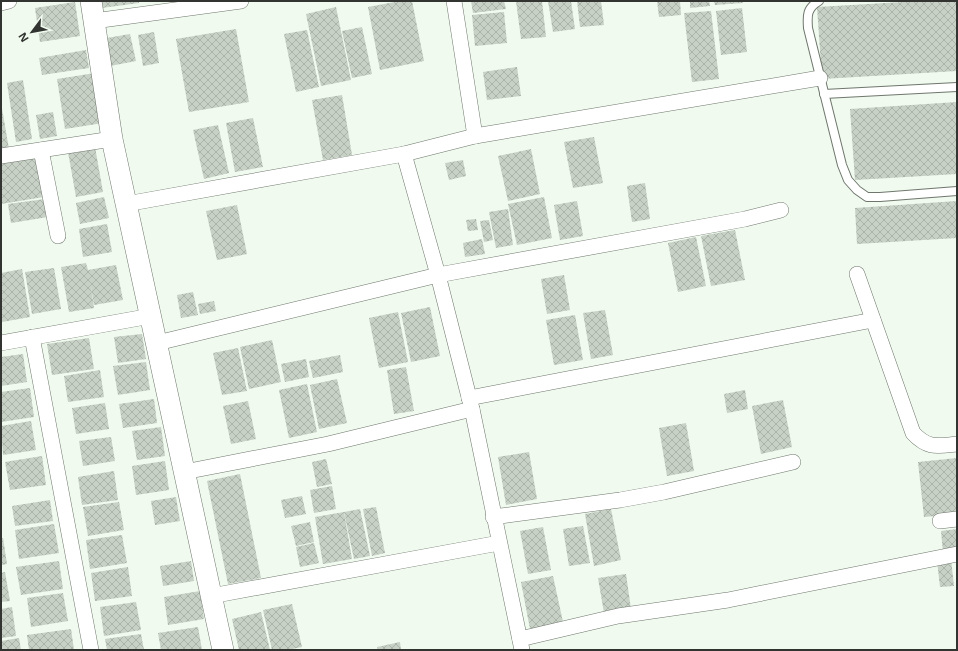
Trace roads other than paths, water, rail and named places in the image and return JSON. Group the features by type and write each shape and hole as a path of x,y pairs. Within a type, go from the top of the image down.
{"street":[{"path":"1,3 9,1"},
{"path":"223,650 112,139 93,11 241,1"},
{"path":"454,1 475,136"},
{"path":"126,204 404,154 475,136 820,78"},
{"path":"1,156 112,139"},
{"path":"41,150 58,236"},
{"path":"404,154 438,275 471,404 521,644 618,616 728,600 957,554"},
{"path":"157,343 438,275 745,219 781,210"},
{"path":"857,274 913,433 921,442 931,446 957,444"},
{"path":"1,343 151,316"},
{"path":"184,472 328,444 471,404 874,320"},
{"path":"32,337 91,650"},
{"path":"494,516 628,498 793,462"},
{"path":"940,521 957,519"},
{"path":"211,596 499,543"}],"lane":[{"path":"819,1 811,6 806,13 808,28 842,165 848,180 857,190 867,196 880,198 957,191"},
{"path":"824,94 957,87"}]}
